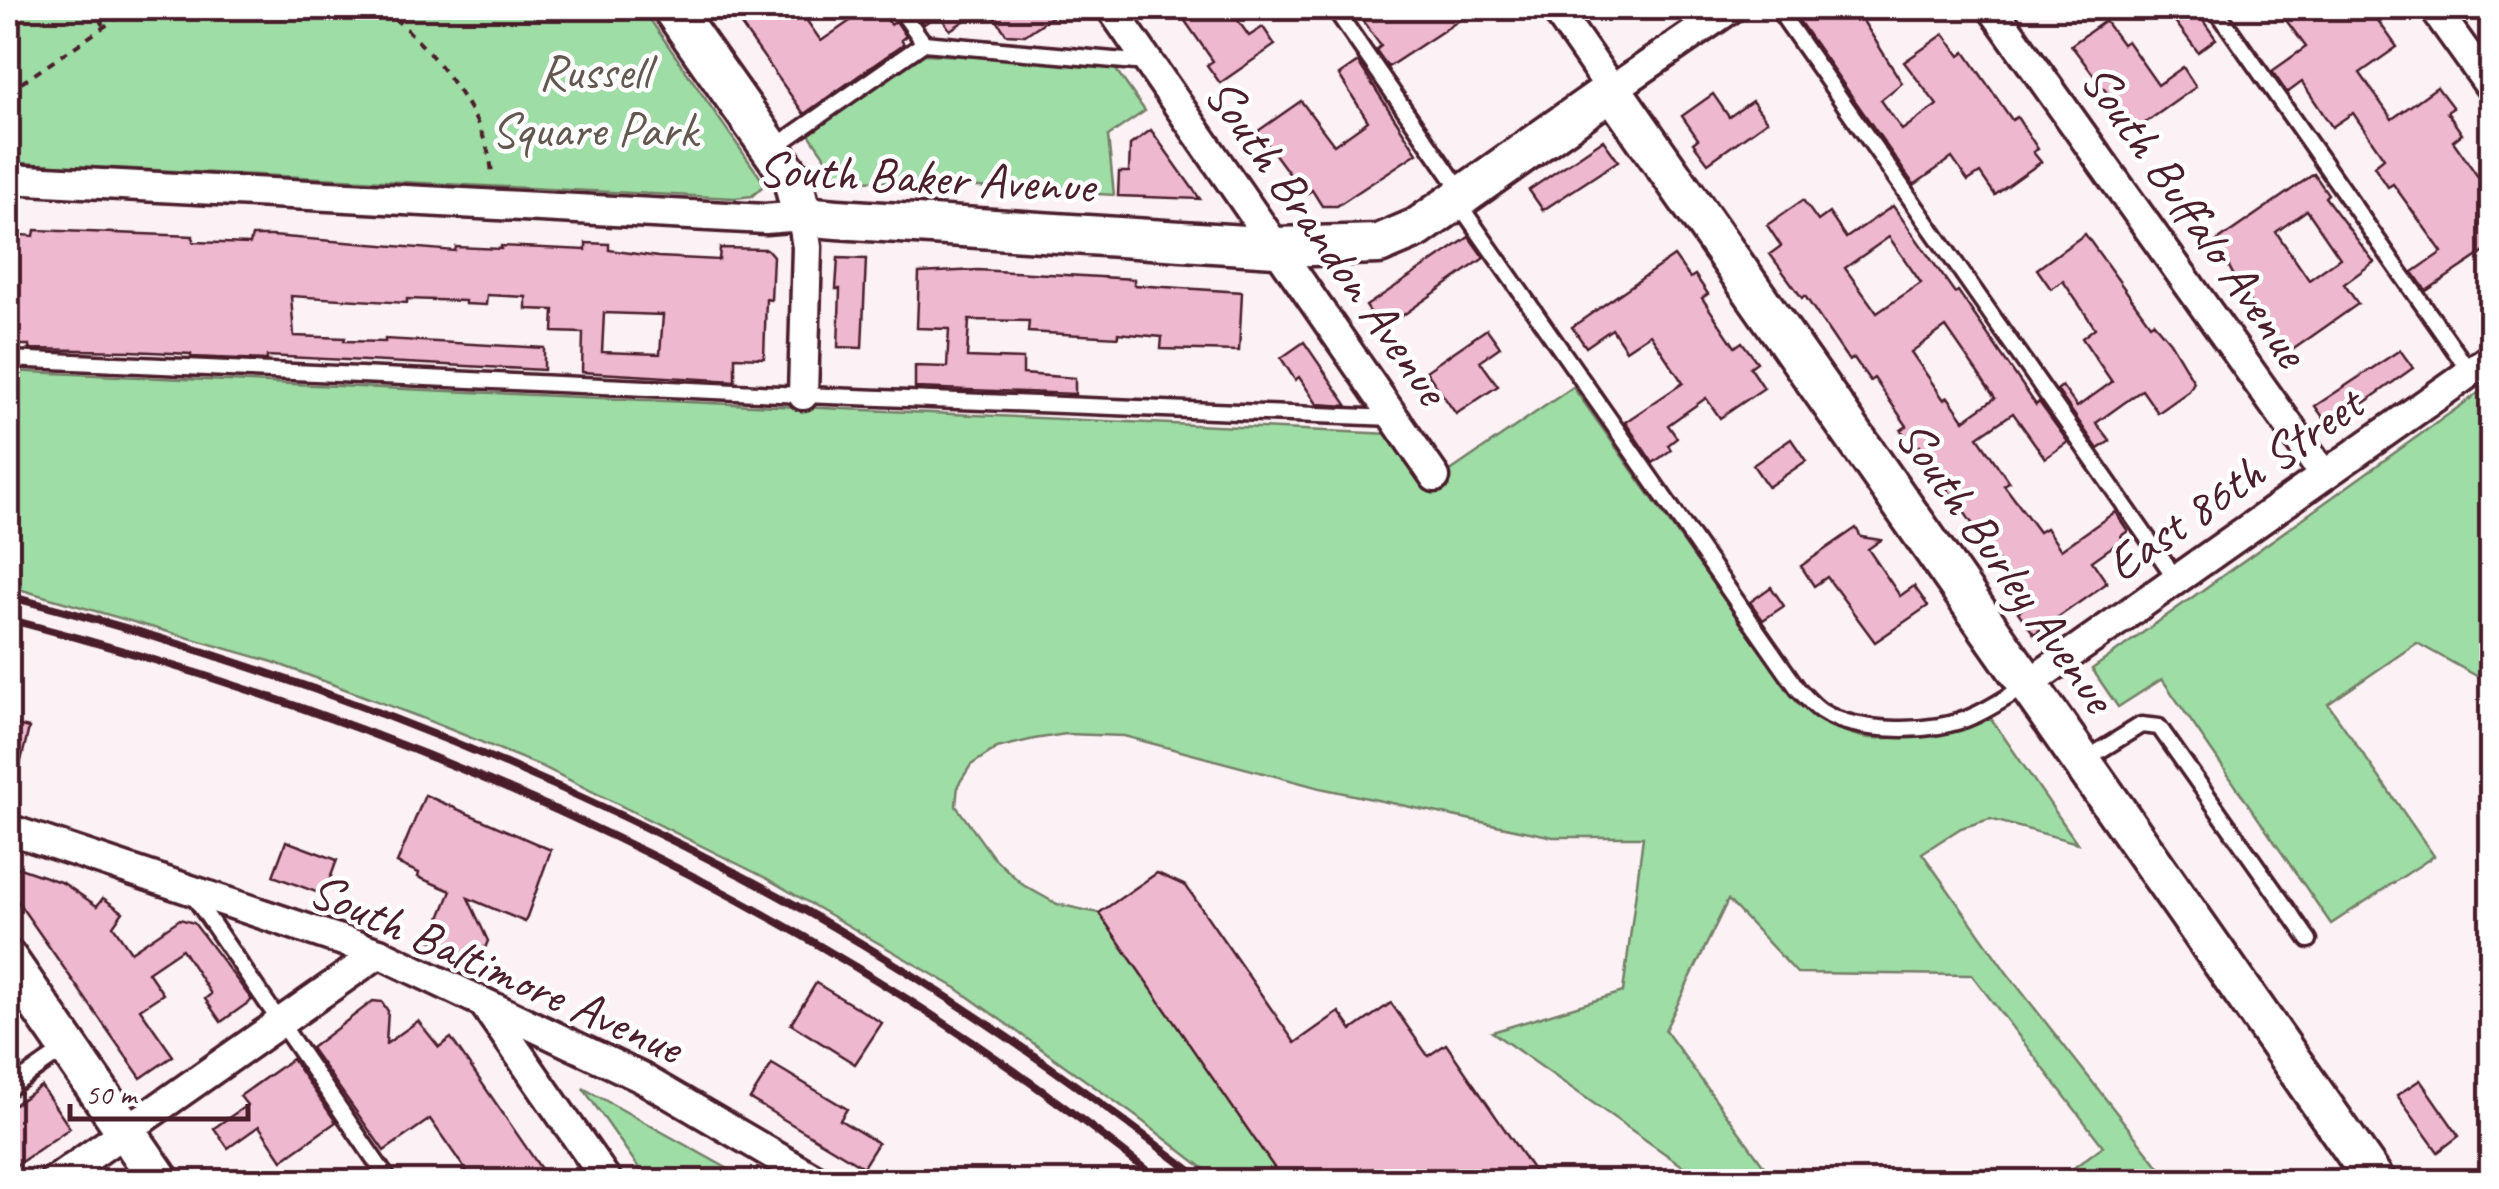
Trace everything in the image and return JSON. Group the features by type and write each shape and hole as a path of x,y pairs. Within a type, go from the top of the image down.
{"street":[{"path":"672,8 793,180 807,247 803,395"},
{"name":"South Brandon Avenue","path":"1111,8 1435,477"},
{"name":"South Burley Avenue","path":"1554,8 2380,1178"},
{"path":"1612,90 1731,8"},
{"name":"South Buffalo Avenue","path":"1992,8 2324,475"},
{"path":"2434,8 2492,89"},
{"name":"South Baker Avenue","path":"8,179 765,219 802,216 1276,246 1379,244 1416,228 1461,199 1612,90"},
{"name":"East 86th Street","path":"2028,684 2481,365"},
{"name":"South Baltimore Avenue","path":"8,828 379,953 642,1078 820,1182"},
{"path":"53,1182 379,953"},
{"path":"8,960 161,1182"},
{"path":"480,999 608,1182"}],"lane":[{"path":"899,8 924,43"},
{"path":"1334,8 1798,689 1820,710 1845,722 1876,729 1929,726 1970,718 2028,684"},
{"path":"1777,8 2176,579"},
{"path":"2215,8 2481,365"},
{"path":"772,149 924,43 1150,64"},
{"path":"8,359 1394,418"},
{"path":"2082,761 2141,724 2159,726 2309,940"},
{"path":"188,889 390,1182"},
{"path":"8,1088 68,1047"}],"path":[{"path":"91,8 104,25"},
{"path":"8,92 132,8"},
{"path":"382,8 410,32 454,86 487,145 492,176"}],"green space":[{"name":"Russell Square Park","path":"8,8 642,8 763,186 752,196 735,198 8,163"},
{"path":"925,54 1112,64 1145,111 1108,136 1114,195 840,179 809,134"},
{"path":"8,371 1391,434 1427,487 1573,387 1799,705 1846,732 1875,738 1945,729 1988,714 2077,843 1990,819 1961,828 1922,853 2007,973 2170,1181 2070,1181 2067,1173 2103,1146 1972,975 1797,973 1728,900 1665,1030 1775,1181 1704,1181 1492,1032 1623,992 1643,837 1553,837 1320,788 1124,736 1066,734 997,748 971,765 958,785 956,806 993,857 1023,885 1057,904 1099,913 1284,1181 1220,1181 956,988 766,878 543,767 273,662 8,586"},
{"path":"2491,384 2491,684 2417,643 2328,704 2434,856 2331,924 2162,679 2118,707 2092,669"},
{"path":"583,1088 750,1181 648,1181"}],"building":[{"path":"729,8 798,8 821,41 869,8 879,8 891,25 896,21 906,36 901,40 904,44 804,114"},
{"path":"984,8 950,30 939,14 924,24 913,10"},
{"path":"989,8 1065,8 1025,35 1006,34"},
{"path":"1176,8 1229,8 1249,36 1263,27 1275,45 1220,83 1207,65 1213,61"},
{"path":"1353,8 1478,8 1388,67 1376,50 1381,46"},
{"path":"1790,8 1827,8 1835,18 1855,8 1902,83 1881,100 1902,130 1937,105 1904,62 1944,34 1960,56 1965,52 2012,120 2017,117 2038,149 2033,152 2041,162 1995,195 1980,173 1968,181 1952,158 1914,185"},
{"path":"2165,8 2194,8 2216,39 2198,52"},
{"path":"2277,8 2369,8 2397,47 2360,73 2392,119 2437,87 2453,108 2447,112 2462,134 2453,141 2492,197 2492,247 2426,291 2413,272 2442,252 2393,184 2388,187 2374,166 2384,158 2353,113 2332,127 2302,82 2287,93 2272,71 2306,47"},
{"path":"2105,21 2122,44 2127,41 2158,85 2183,67 2196,87 2135,130 2071,45"},
{"path":"1358,62 1417,153 1337,206 1322,206 1312,190 1305,195 1258,131 1301,101 1334,145 1368,121 1339,75"},
{"path":"1713,94 1729,117 1752,101 1767,121 1708,163 1693,143 1698,139 1682,116"},
{"path":"1151,130 1200,199 1118,196 1119,172 1129,172 1130,145"},
{"path":"1603,140 1618,161 1543,210 1529,190"},
{"path":"2314,174 2328,194 2325,197 2374,262 2344,284 2358,304 2288,353 2243,293 2216,242","holes":["2307,210 2340,258 2309,280 2276,232"]},
{"path":"1803,200 1818,221 1829,213 1846,238 1893,206 1955,293 1958,291 2036,405 2039,402 2068,442 2045,458 2013,413 1978,437 2009,482 2004,485 2039,532 2046,528 2061,550 2115,512 2128,531 2092,561 2107,583 2034,634 2018,612 2026,606 1995,563 1998,561 1965,513 1961,515 1949,498 1952,496 1920,446 1915,450 1901,430 1907,426 1874,378 1870,381 1854,358 1849,361 1805,296 1802,298 1770,254 1781,246 1767,225","holes":["1889,237 1921,283 1877,313 1845,268","1946,327 1995,398 1964,420 1948,397 1944,400 1911,352"]},
{"path":"35,230 193,236 193,242 250,244 252,236 272,236 455,251 456,247 501,246 586,250 586,243 609,244 609,250 658,257 719,260 720,248 767,249 773,256 771,300 766,299 764,358 735,357 735,381 582,372 583,333 553,332 554,310 526,309 526,297 487,295 486,305 465,301 407,299 407,303 291,296 294,336 544,348 544,370 29,349 29,345 8,345 8,234 34,236","holes":["604,313 663,315 660,354 602,352"]},
{"path":"2085,234 2150,324 2153,322 2170,342 2194,382 2189,391 2158,413 2142,390 2096,423 2110,441 2098,449 2057,390 2062,386 2077,407 2112,382 2082,338 2095,328 2063,281 2051,289 2037,269"},
{"path":"1469,237 1484,258 1382,330 1366,306"},
{"path":"1674,256 1708,294 1702,298 1735,347 1742,342 1757,362 1750,367 1764,388 1720,418 1706,398 1668,425 1677,438 1668,445 1671,450 1653,463 1625,422 1683,383 1650,334 1626,350 1612,329 1586,347 1572,327"},
{"path":"838,258 866,259 862,348 838,347"},
{"path":"978,270 1134,279 1134,285 1242,292 1239,351 1161,349 1162,337 1028,332 1029,321 969,320 967,357 1023,359 1023,374 1075,378 1075,394 915,388 915,366 947,367 949,329 917,328 919,273"},
{"path":"1487,329 1500,347 1480,361 1498,386 1456,414 1426,371"},
{"path":"1304,342 1348,406 1317,404 1299,377 1295,380 1281,358"},
{"path":"2400,350 2413,368 2330,427 2315,406"},
{"path":"1791,439 1806,461 1768,487 1753,465"},
{"path":"1856,528 1861,537 1881,540 1868,549 1900,596 1914,586 1928,606 1875,642 1827,577 1814,586 1801,566"},
{"path":"1771,587 1784,606 1763,620 1750,602"},
{"path":"8,723 29,728 15,786 8,785"},
{"path":"425,795 551,850 525,922 468,898 488,941 480,960 431,940 451,891 397,863"},
{"path":"286,841 337,860 324,895 273,876"},
{"path":"8,864 63,883 97,906 103,898 123,912 113,926 131,952 180,919 194,923 252,1000 221,1022 205,999 211,994 182,949 148,972 163,994 140,1009 173,1056 141,1078 8,888"},
{"path":"1157,873 1186,886 1295,1043 1339,1012 1352,1030 1391,1003 1428,1056 1446,1044 1541,1182 1284,1182 1099,913"},
{"path":"816,983 882,1023 855,1064 791,1024"},
{"path":"373,1001 382,1002 388,1011 386,1044 418,1021 439,1047 451,1038 550,1182 474,1182 430,1119 384,1151 311,1048"},
{"path":"292,1059 336,1122 282,1160 259,1126 228,1148 214,1128 247,1105 240,1096"},
{"path":"772,1064 847,1109 840,1120 878,1143 863,1167 750,1099"},
{"path":"2420,1080 2459,1136 2438,1152 2397,1095"},
{"path":"41,1086 70,1128 8,1171 8,1109"}],"railway":[{"path":"8,596 292,681 477,752 658,833 806,911 924,982 1039,1059 1205,1182"},
{"path":"8,619 165,663 318,714 469,772 615,838 758,911 897,992 1031,1083 1161,1182"}]}
